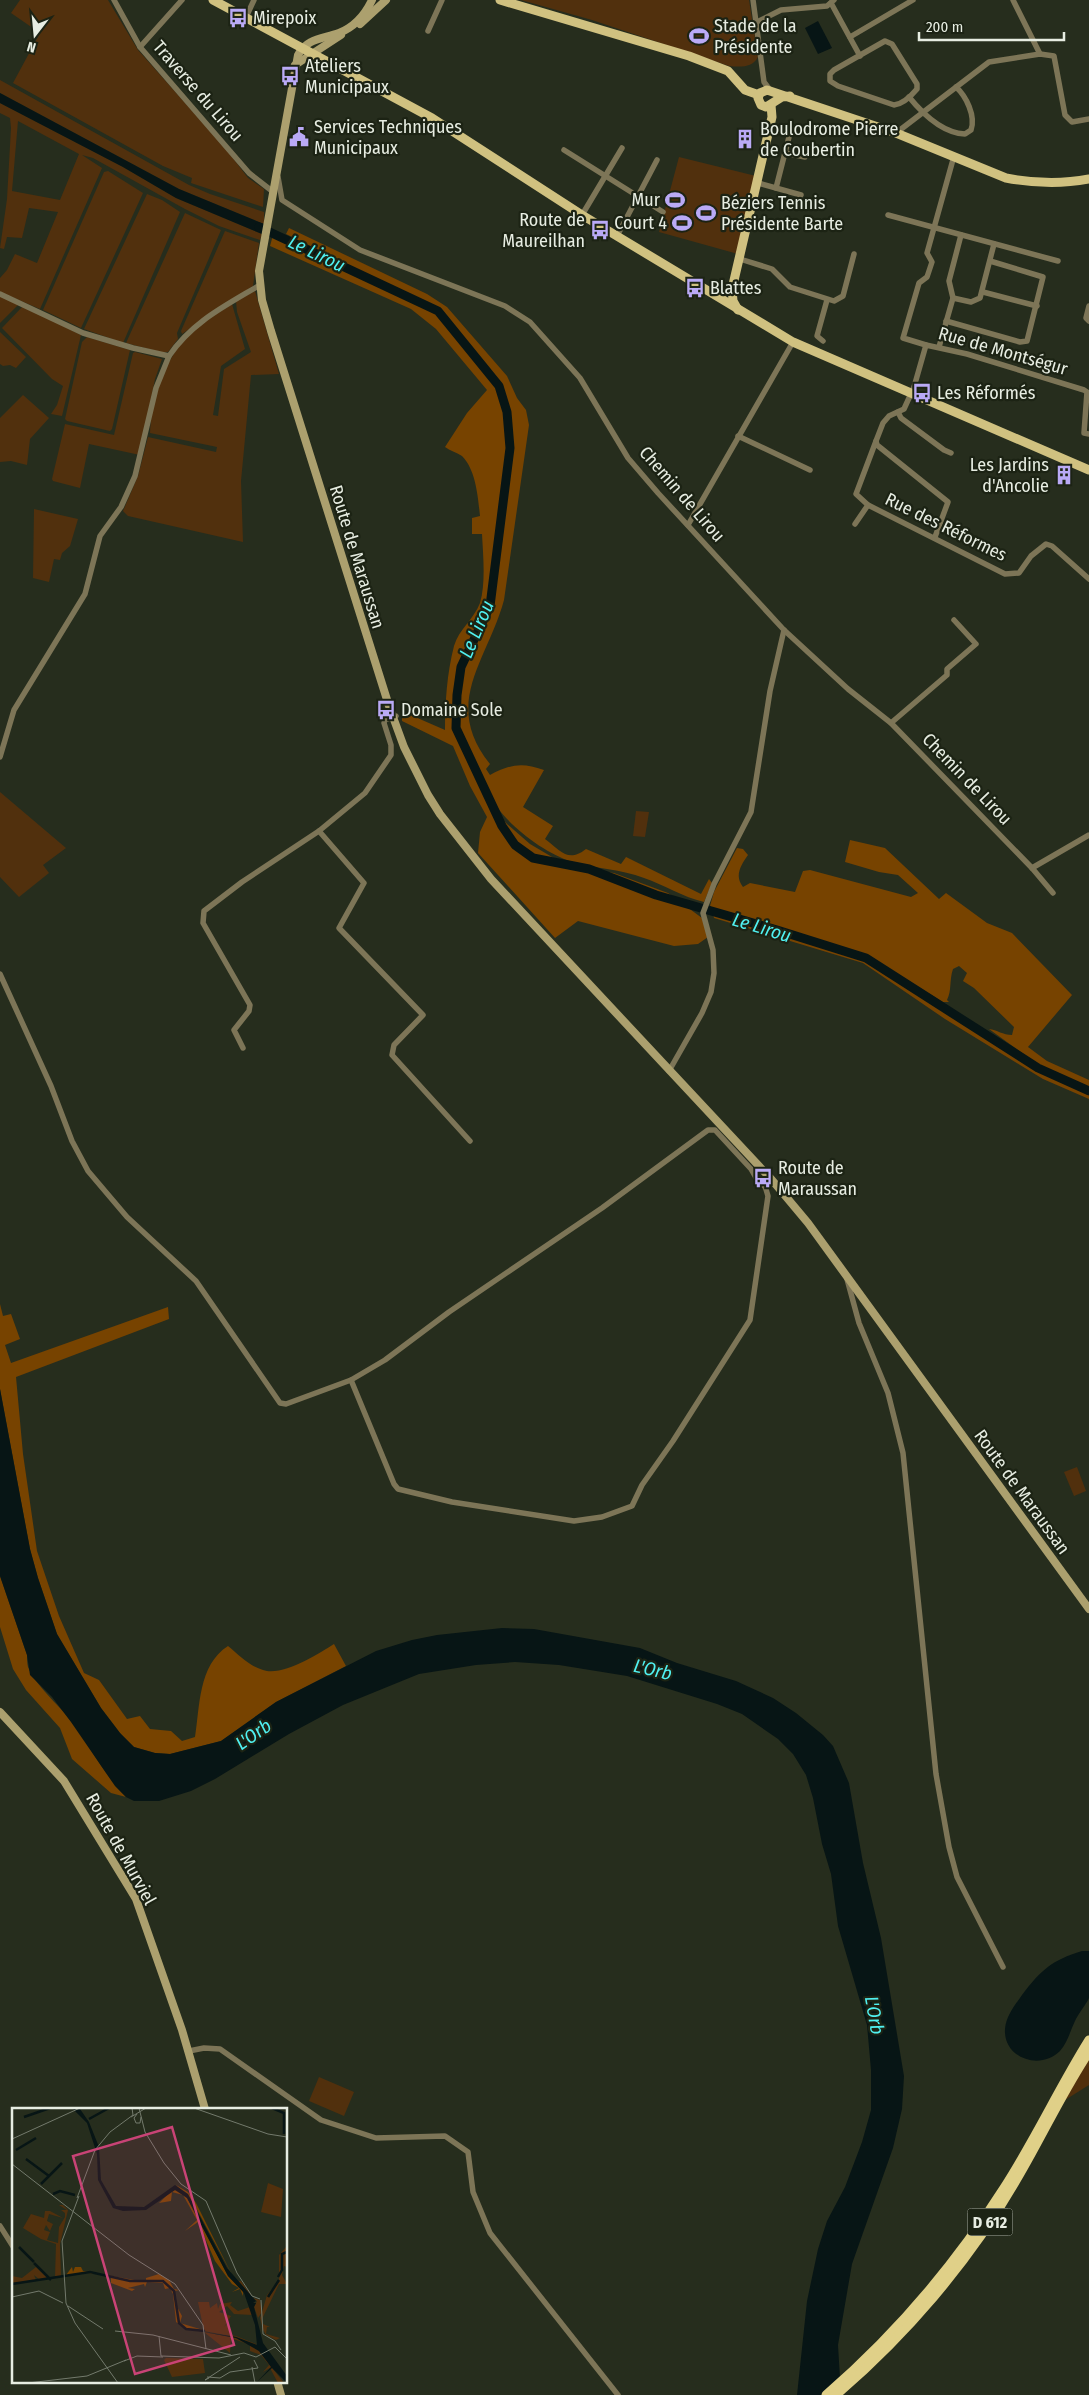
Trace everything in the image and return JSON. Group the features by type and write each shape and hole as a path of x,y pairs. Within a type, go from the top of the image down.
{"highway":[{"name":"D 612","path":"836,2395 924,2297 969,2241 1019,2164 1089,2040"},
{"name":"D 612","path":"826,2395 859,2369 929,2301 975,2244 1024,2168 1089,2052"}],"main road":[{"path":"213,0 432,118 582,215 738,311 793,342 1089,470"},
{"path":"302,48 315,39 348,28 363,15 372,0"},
{"path":"295,65 314,55 369,17 386,0"},
{"path":"500,0 688,56 728,71 745,90 790,96 896,133 999,175 1019,180 1059,182 1089,179"},
{"name":"Route de Maraussan","path":"302,48 295,65 263,241 259,271 260,288 394,716 421,773 446,822 491,879 772,1180 846,1275 1089,1610"},
{"path":"738,311 733,301 732,289 772,117 768,94"},
{"path":"707,292 723,295 732,289"},
{"path":"1036,448 1089,465"},
{"name":"Route de Murviel","path":"0,1712 64,1781 136,1899 189,2051 205,2108"},
{"path":"277,2382 281,2395"}],"street":[{"name":"Traverse du Lirou","path":"114,0 140,47 249,173 272,191"},
{"path":"140,47 182,0"},
{"path":"246,17 254,0"},
{"path":"428,31 442,0"},
{"path":"753,0 768,94"},
{"path":"850,37 913,0"},
{"path":"1014,0 1040,54"},
{"path":"757,22 781,10 827,6 833,2 860,56"},
{"path":"885,41 890,42 917,84 917,88 909,97 894,105 838,86 830,81 830,74 885,41"},
{"path":"896,133 989,62 1040,54 1054,56 1065,115 1072,122 1089,119"},
{"path":"909,97 935,124 961,134 968,133 973,125 966,98 956,87"},
{"path":"908,138 910,122"},
{"path":"776,188 789,137"},
{"path":"582,215 622,148"},
{"path":"564,150 663,212"},
{"path":"785,153 805,157"},
{"path":"926,345 903,338 919,284 927,277 932,262 927,253 954,156"},
{"path":"617,236 658,160"},
{"name":"Chemin de Lirou","path":"278,162 279,192 282,200 290,206 376,258 505,306 530,322 580,378 628,458 784,630 829,673 892,723 1032,868 1053,893"},
{"path":"758,183 801,196"},
{"path":"888,215 1058,261"},
{"path":"939,347 953,298 949,281 961,235"},
{"path":"953,298 974,301 983,292 994,244"},
{"path":"740,259 772,269 790,287 827,300 837,300 843,296 854,254"},
{"path":"946,322 1024,342 1029,338 1043,277 990,261"},
{"path":"0,757 14,710 85,594 100,536 122,507 136,476 156,388 169,356 181,337 260,288"},
{"path":"983,292 1037,306"},
{"path":"0,294 83,332 133,348 169,356"},
{"path":"823,342 817,336 827,300"},
{"path":"1089,306 1086,318 1089,321"},
{"path":"688,525 793,342"},
{"name":"Rue de Montségur","path":"876,441 883,423 889,416 904,409 911,394 926,345 939,347 1084,390 1087,392 1087,426 1084,433 1089,434"},
{"path":"898,412 908,424 944,450 951,452"},
{"path":"738,436 810,470"},
{"path":"876,441 877,445 948,502 935,537"},
{"name":"Rue des Réformes","path":"876,441 856,494 868,505 1010,575 1019,573 1042,546 1049,545 1089,579"},
{"path":"855,524 868,505"},
{"path":"892,723 946,675 947,669 976,644 954,620"},
{"path":"669,1071 702,1013 711,992 714,973 713,950 704,913 714,884 751,812 770,691 784,630"},
{"path":"243,1048 234,1030 249,1011 250,1004 203,923 202,916 204,911 242,882 319,831 365,793 391,755 391,745 384,723 385,720 394,716"},
{"path":"319,831 364,883 339,928 423,1015 394,1045 392,1055 470,1141"},
{"path":"1032,868 1089,834"},
{"path":"0,974 52,1086 72,1140 88,1171 127,1218 196,1282 280,1403 286,1404 351,1380 386,1360 449,1312 602,1208 708,1130 715,1130 752,1169 759,1183 766,1187 768,1196 750,1320 674,1442 642,1485 632,1506 602,1517 574,1521 452,1502 398,1489 394,1484 351,1380"},
{"path":"766,1187 772,1180"},
{"path":"846,1275 859,1323 888,1393 903,1453 936,1774 949,1847 957,1877 1003,1967"},
{"path":"189,2051 204,2048 220,2049 321,2120 376,2138 445,2136 468,2152 473,2192 490,2233 618,2395"},
{"path":"0,2226 12,2245"}],"shaded area":[{"path":"20,0 108,0 138,50 226,149 248,178 264,189 263,207 191,183 192,178 163,166 13,83 40,33 11,13"},
{"name":"Stade de la Présidente","path":"521,0 749,0 758,57 756,61 749,65 729,66 592,20"},
{"path":"0,80 189,185 264,212 264,224 179,189 0,93"},
{"path":"0,103 123,167 176,198 262,234 260,240 219,226 93,158 82,155 102,168 40,309 0,292 0,278 7,270 15,254 37,263 58,212 29,208 22,238 7,237 4,249 0,248 7,199 11,128 10,118 0,113","holes":["18,121 79,154 60,200 12,191"]},
{"name":"Béziers Tennis Présidente Barte","path":"679,157 756,176 738,254 659,232"},
{"path":"108,171 143,193 81,328 43,310 104,172"},
{"path":"147,194 162,200 180,212 123,343 84,329"},
{"path":"185,213 221,230 177,333 178,339 168,352 160,352 126,343"},
{"path":"289,228 427,294 447,307 507,376 517,398 526,410 529,425 504,600 473,682 469,701 469,721 476,742 490,764 486,769 490,775 504,768 517,765 544,770 523,807 553,826 545,839 560,851 565,854 574,855 586,849 621,864 626,857 701,894 709,879 712,883 704,902 635,875 573,862 541,847 512,824 497,807 458,731 456,732 491,805 507,824 530,844 569,867 614,873 668,893 702,918 708,937 698,944 674,946 578,921 555,938 478,853 480,832 487,817 470,786 453,746 402,721 402,714 406,713 445,730 447,688 454,646 459,634 480,603 484,578 482,534 472,534 472,518 480,516 476,484 467,462 462,456 445,447 467,413 487,390 436,329 411,309 270,246 273,235 345,268 347,264 286,234"},
{"path":"225,231 259,243 253,286 182,334 181,331"},
{"path":"255,291 279,374 251,375 241,481 243,542 128,516 123,511 138,476 148,437 216,452 217,447 150,433 153,406 166,367 181,344 199,325 232,304 245,349 221,366 213,415 218,416 224,369 251,352 237,312 236,301"},
{"path":"0,296 19,304 0,323"},
{"path":"23,306 81,335 62,416 51,414 57,405 63,386 52,379 2,328"},
{"path":"0,332 26,357 16,368 0,364"},
{"path":"87,337 130,350 110,431 65,419 82,342"},
{"path":"133,353 162,359 155,379 140,455 89,444 80,488 53,481 65,424 114,435"},
{"path":"23,395 49,418 30,439 27,465 11,461 0,462 0,418"},
{"path":"34,509 78,519 70,546 62,553 60,560 54,559 49,582 33,578"},
{"path":"0,792 66,848 43,865 49,873 19,897 0,877"},
{"path":"636,811 649,812 645,837 633,836"},
{"path":"850,840 885,848 939,899 946,893 987,923 1012,933 1072,995 1028,1047 1047,1061 1089,1080 1089,1089 1040,1066 989,1029 1012,1035 1014,1027 974,988 963,981 967,973 959,966 953,969 947,1000 949,1002 943,1002 868,956 714,910 710,906 714,892 737,848 743,849 748,855 739,875 740,883 743,887 750,883 795,892 803,871 810,870 911,897 918,893 898,875 879,872 845,862"},
{"path":"713,914 776,931 866,960 977,1027 1041,1070 1089,1093 1089,1099 1043,1079 945,1019 863,963 714,918"},
{"path":"0,1304 3,1316 11,1314 20,1339 5,1345 11,1363 168,1307 169,1319 16,1377 23,1454 37,1551 59,1616 84,1673 99,1680 127,1719 140,1716 150,1729 171,1731 182,1741 195,1737 202,1687 206,1675 218,1654 228,1646 253,1666 271,1671 300,1663 334,1644 346,1666 276,1702 221,1741 170,1754 155,1753 134,1747 120,1733 101,1708 57,1634 38,1578 30,1549 0,1389"},
{"path":"1077,1467 1086,1491 1074,1496 1064,1472"},
{"path":"0,1576 27,1655 31,1674 71,1721 111,1779 126,1797 111,1793 72,1759 60,1728 26,1690 13,1669 0,1627"},
{"path":"1089,2058 1089,2085 1065,2100"},
{"path":"319,2077 354,2092 344,2116 309,2101"}],"water":[{"path":"818,21 832,48 818,54 805,28"},
{"path":"0,93 179,189 264,224 262,234 176,198 123,167 0,103"},
{"name":"L'Orb","path":"0,1389 30,1549 57,1634 101,1708 120,1733 134,1747 155,1753 170,1754 221,1741 276,1702 376,1651 412,1640 437,1635 502,1628 534,1629 640,1648 677,1663 736,1681 773,1698 796,1713 823,1735 833,1746 849,1783 863,1863 881,1938 904,2076 902,2109 893,2148 852,2264 838,2345 841,2395 797,2395 807,2301 818,2249 827,2221 845,2187 862,2142 871,2110 871,2070 867,2025 838,1926 831,1874 822,1844 813,1798 806,1775 793,1754 778,1739 742,1714 717,1704 627,1676 559,1665 515,1662 476,1665 419,1674 343,1705 191,1791 159,1801 134,1801 126,1797 115,1786 52,1697 30,1675 27,1655 0,1576"},
{"path":"1082,1951 1089,1951 1089,1998 1076,2018 1063,2048 1052,2057 1043,2060 1024,2058 1016,2054 1006,2039 1005,2029 1009,2015 1014,2007 1041,1972 1055,1962"}],"waterway":[{"name":"Le Lirou","path":"259,227 438,311 499,386 507,412 510,448 490,606 461,667 457,695 456,728 502,826 515,845 533,858 589,869 656,895 866,958 1038,1068 1089,1091"}],"place":[{"name":"Mirepoix","path":"238,18"},
{"name":"Stade de la Présidente","path":"699,36"},
{"name":"Ateliers Municipaux","path":"290,76"},
{"name":"Services Techniques Municipaux","path":"299,137"},
{"name":"Boulodrome Pierre de Coubertin","path":"745,139"},
{"name":"Mur","path":"675,200"},
{"name":"Béziers Tennis Présidente Barte","path":"706,213"},
{"name":"Court 4","path":"682,223"},
{"name":"Route de Maureilhan","path":"600,230"},
{"name":"Blattes","path":"695,288"},
{"name":"Les Réformés","path":"922,393"},
{"name":"Les Jardins d'Ancolie","path":"1064,475"},
{"name":"Domaine Sole","path":"386,710"},
{"name":"Route de Maraussan","path":"763,1178"}]}
